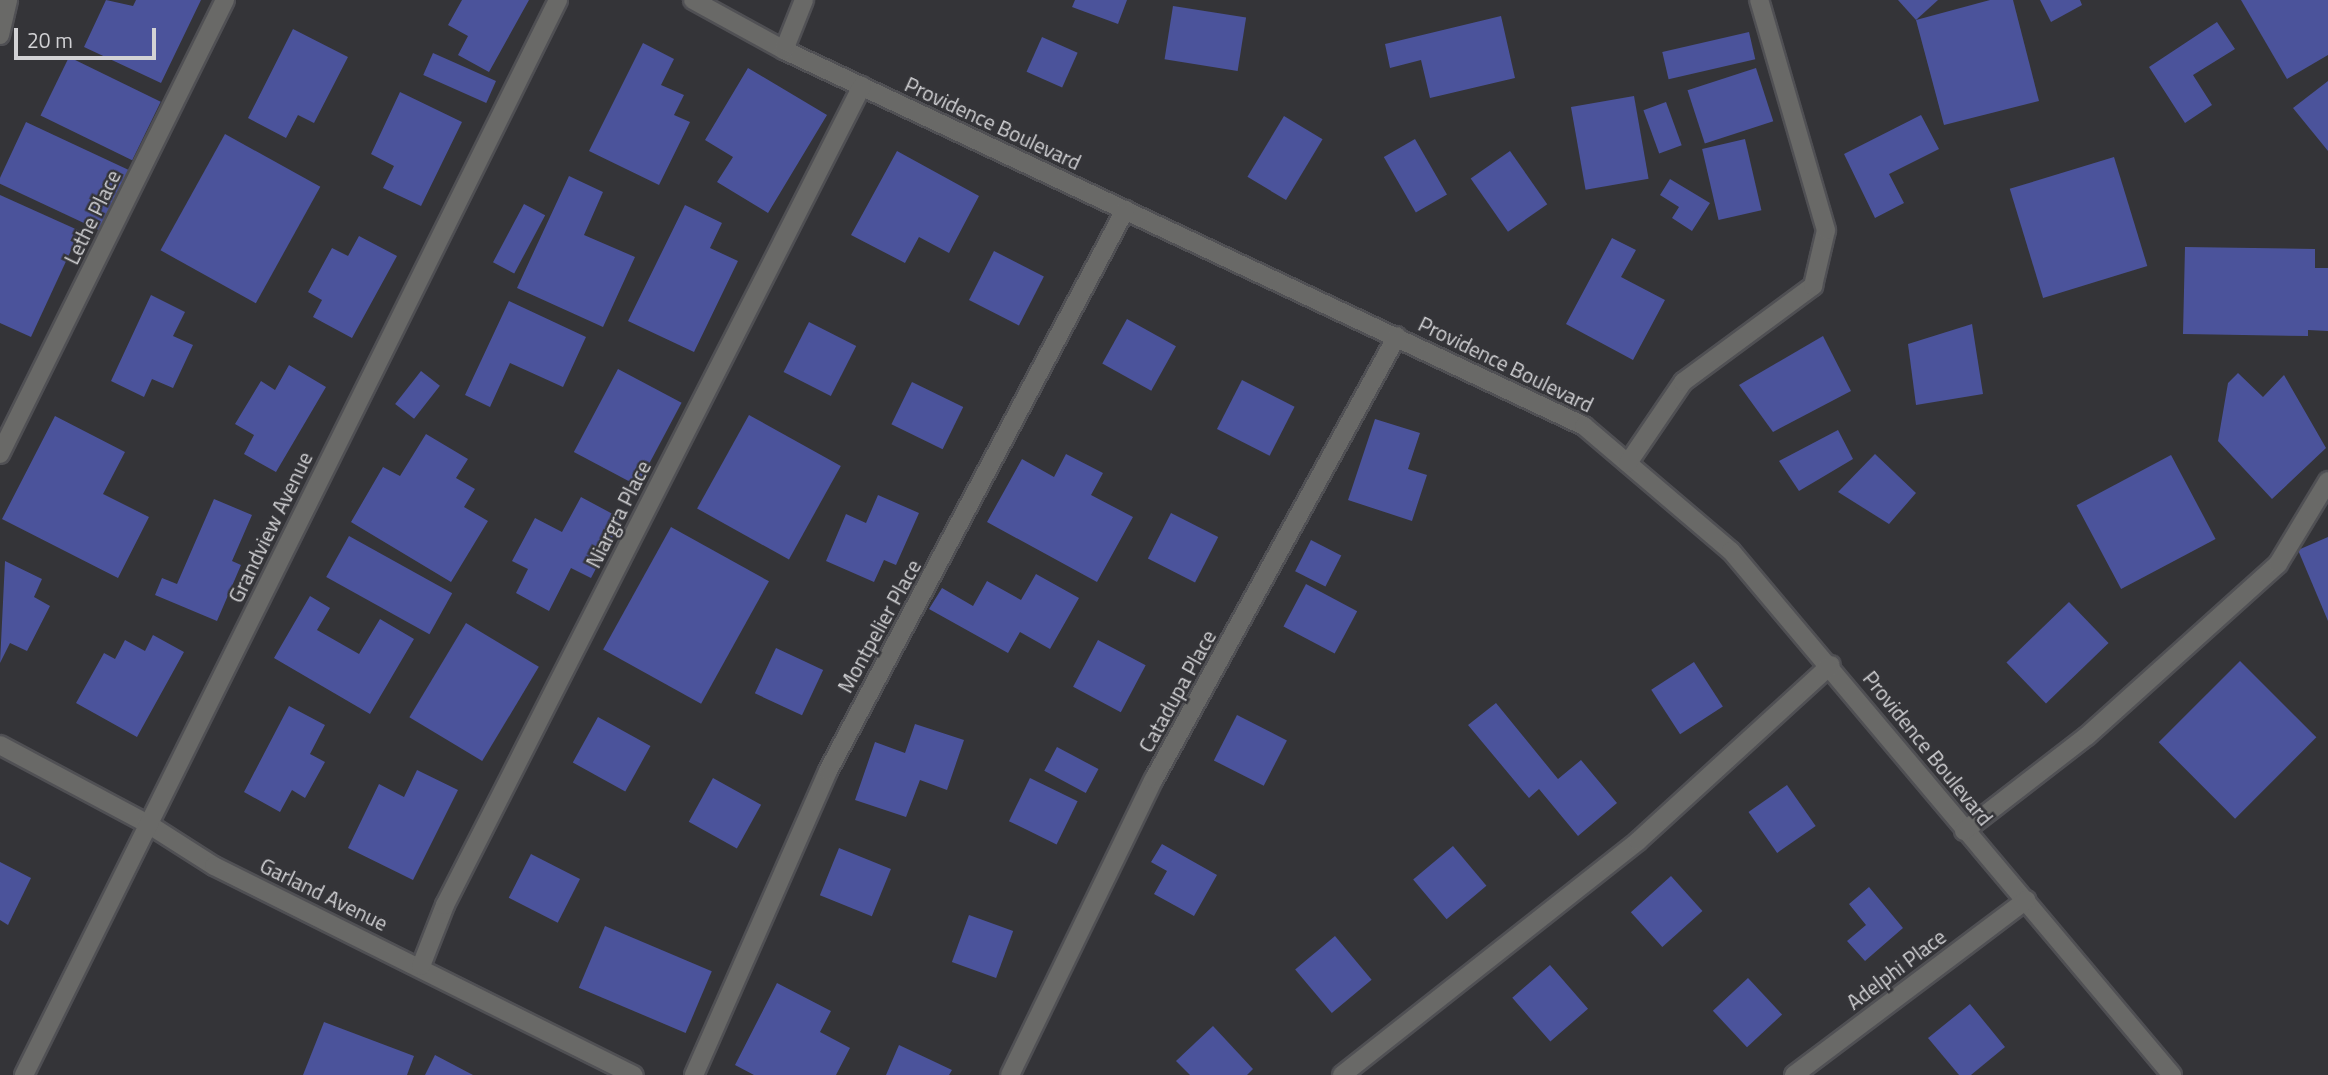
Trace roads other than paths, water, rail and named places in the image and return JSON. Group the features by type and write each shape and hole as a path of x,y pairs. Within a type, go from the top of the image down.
{"street":[{"path":"0,35 8,0"},
{"name":"Lethe Place","path":"0,454 225,0"},
{"name":"Grandview Avenue","path":"24,1075 558,0"},
{"name":"Providence Boulevard","path":"693,0 784,50 1584,426 1731,551 1831,664 1964,831 2026,900 2172,1075"},
{"path":"784,50 804,0"},
{"path":"1628,463 1683,382 1813,286 1826,230 1759,0"},
{"name":"Niargra Place","path":"421,966 445,905 862,86"},
{"name":"Montpelier Place","path":"694,1075 828,771 1125,210"},
{"name":"Catadupa Place","path":"1010,1075 1154,779 1397,336"},
{"path":"1964,831 2087,736 2278,564 2328,481"},
{"path":"1342,1075 1638,841 1831,664"},
{"name":"Garland Avenue","path":"0,745 148,824 214,866 421,966 634,1075"},
{"name":"Adelphi Place","path":"1794,1075 2026,900"}]}
